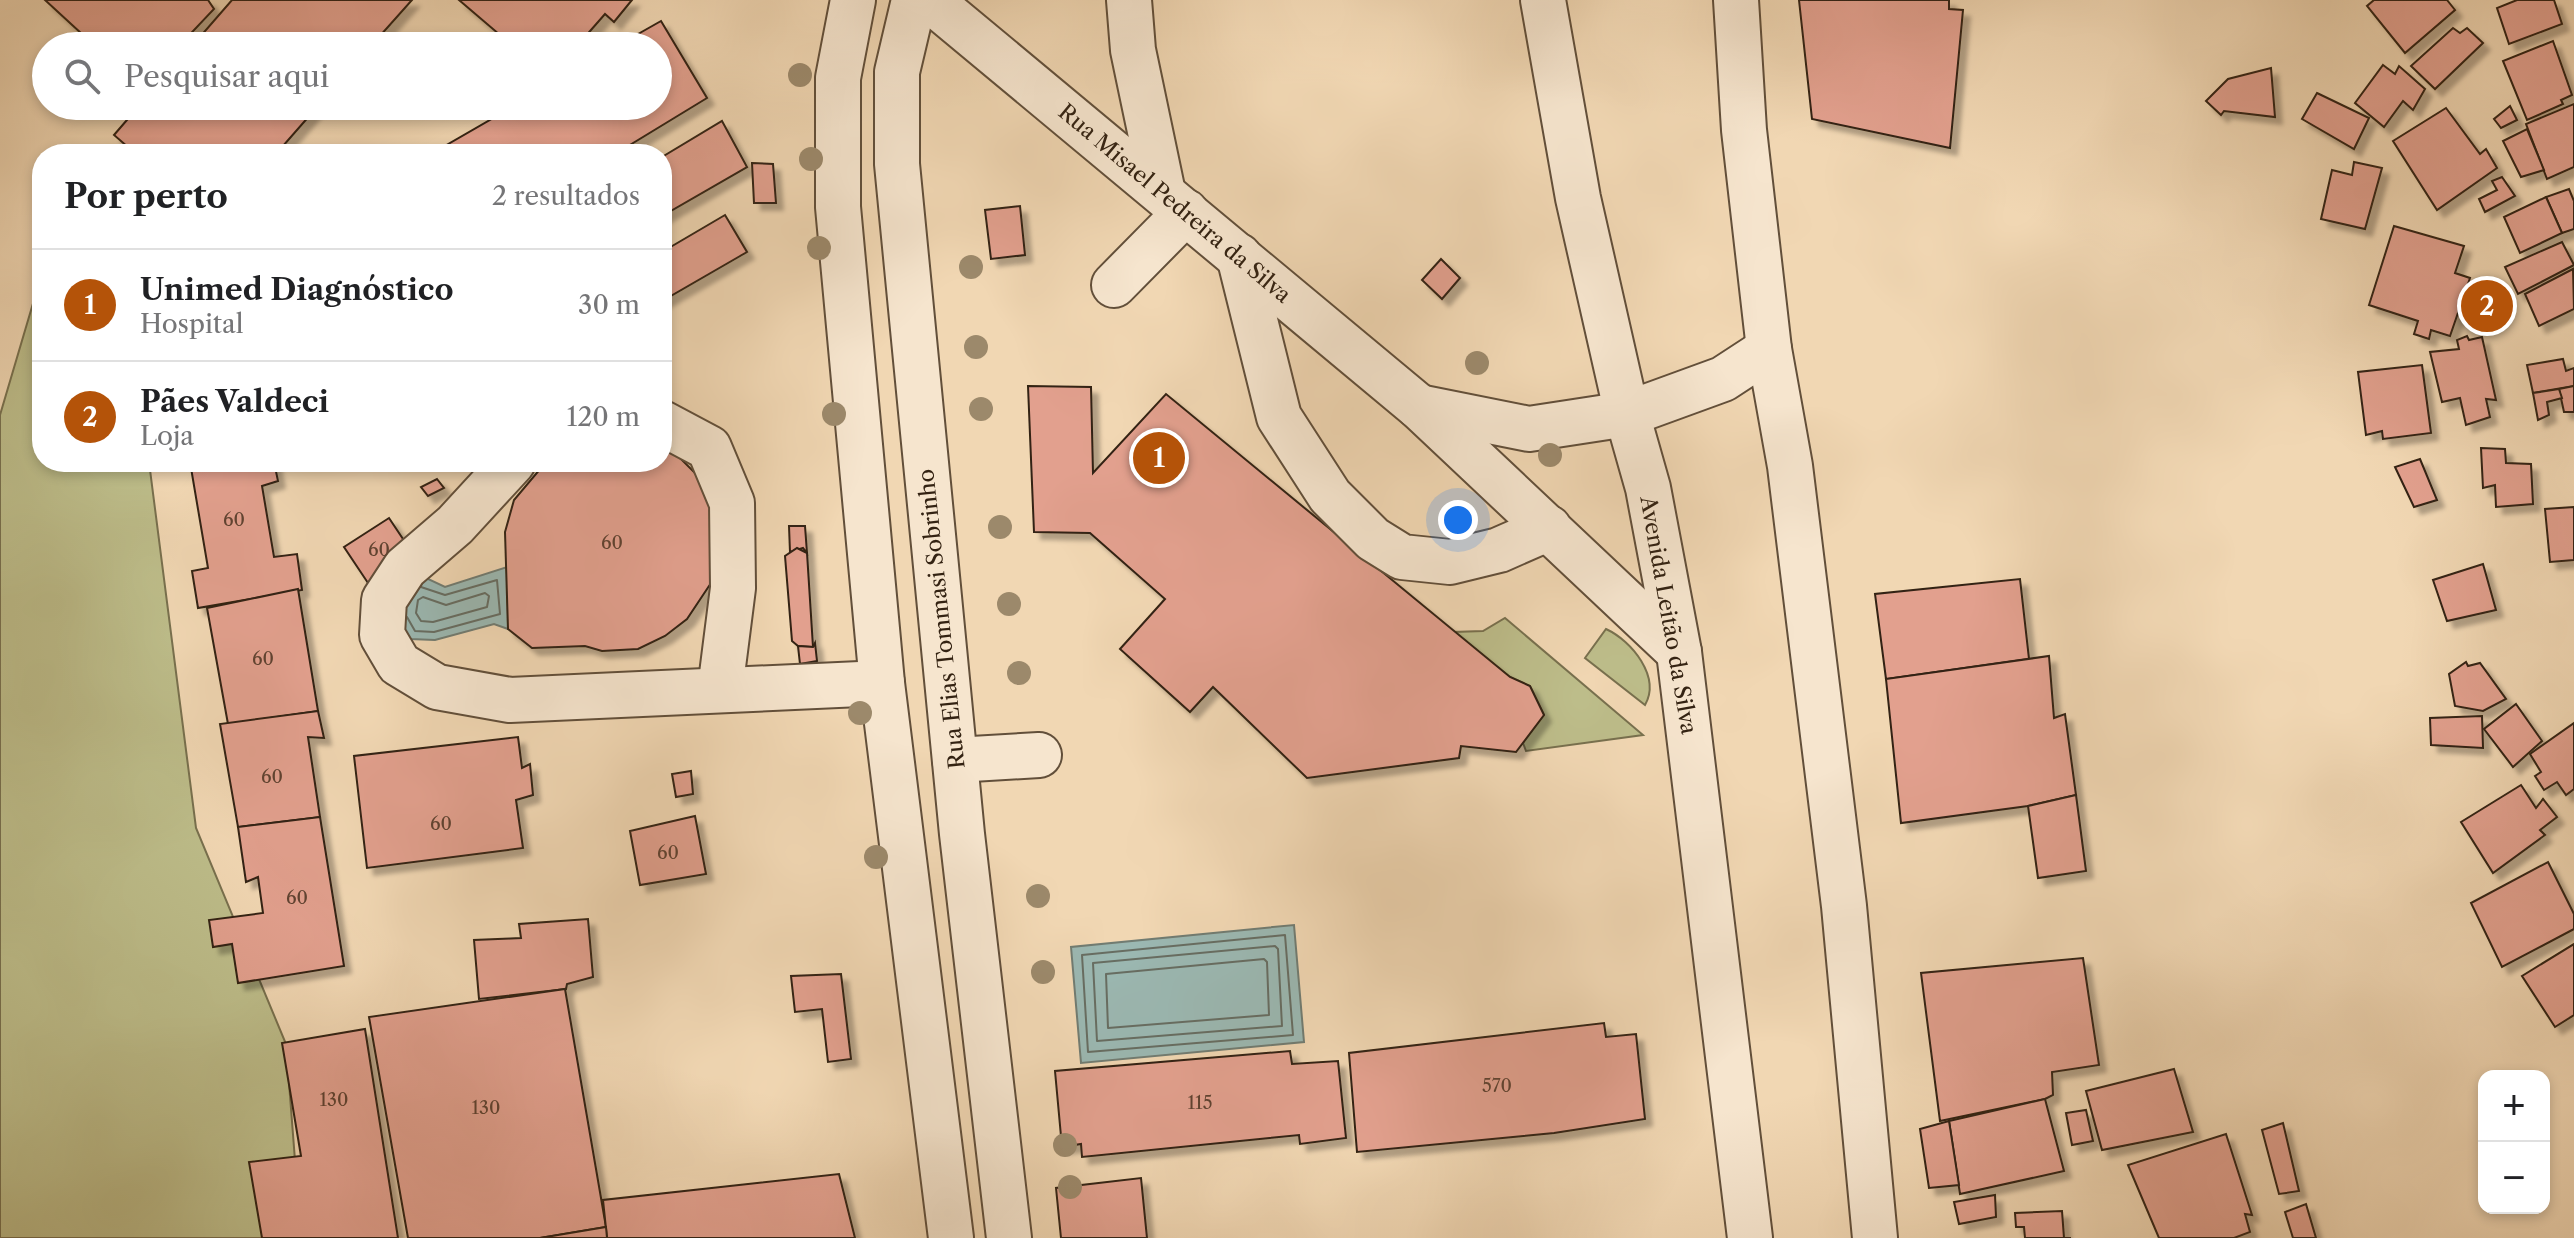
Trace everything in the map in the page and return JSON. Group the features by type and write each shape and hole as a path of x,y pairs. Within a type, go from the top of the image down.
{"street":[{"path":"853,0 838,78 838,207 882,683 951,1238"},
{"name":"Rua Elias Tommasi Sobrinho","path":"914,0 897,72 897,164 955,760 1009,1238"},
{"name":"Rua Misael Pedreira da Silva","path":"930,0 1419,407 1679,652"},
{"path":"1114,285 1175,202 1133,50 1129,0"},
{"name":"Avenida Leitão da Silva","path":"1543,0 1578,198 1627,414 1648,488 1679,652 1750,1238"},
{"path":"1736,0 1744,130 1769,349 1790,466 1842,890 1875,1238"},
{"path":"1239,256 1279,417 1330,496 1373,539 1402,557 1450,562 1499,550 1549,528"},
{"name":"Rua Misael Pedreira da Silva","path":"1419,407 1529,429 1627,414 1723,379 1769,349"},
{"path":"672,428 709,448 732,503 733,588 720,690"},
{"path":"504,472 455,525 405,568 384,600 382,635 399,664 437,687 510,700 882,683"},
{"path":"955,760 1039,755"}],"green space":[{"path":"32,307 32,472 150,472 196,828 286,1044 301,1238 0,1238 0,415"},
{"path":"1505,618 1643,735 1526,751 1523,743 1544,715 1530,686 1510,677 1454,632 1483,631"},
{"path":"1606,629 1634,651 1647,672 1649,694 1645,705 1585,658"}],"water":[{"path":"507,567 508,629 494,624 435,640 410,639 397,616 424,577 445,587"},
{"path":"1294,925 1304,1042 1081,1063 1071,947"}],"building":[{"path":"45,0 208,0 214,9 192,32 80,32"},
{"path":"232,0 412,0 383,32 204,32"},
{"path":"459,0 632,0 614,22 605,14 589,32 497,32"},
{"path":"1799,0 1949,0 1949,9 1963,10 1950,148 1812,119"},
{"path":"2374,0 2447,0 2455,10 2405,53 2367,6"},
{"path":"2517,0 2554,0 2562,24 2509,44 2497,8"},
{"path":"661,21 668,32 642,32"},
{"path":"2453,28 2460,33 2467,28 2483,43 2435,89 2411,66"},
{"path":"672,39 707,98 672,119"},
{"path":"2553,41 2572,95 2561,100 2563,104 2527,120 2503,61"},
{"path":"2383,65 2395,74 2399,66 2425,89 2413,110 2403,101 2384,127 2355,103"},
{"path":"2271,68 2275,117 2224,111 2221,115 2206,101 2228,79"},
{"path":"2317,93 2369,118 2354,149 2302,119"},
{"path":"2574,104 2574,167 2547,179 2526,124"},
{"path":"2510,106 2517,120 2501,128 2494,119"},
{"path":"2446,108 2480,154 2486,149 2497,168 2437,210 2393,141"},
{"path":"127,120 306,120 285,144 124,144 114,135"},
{"path":"490,120 671,120 631,144 448,144"},
{"path":"722,121 747,167 672,210 672,151"},
{"path":"2527,129 2544,170 2521,177 2503,141"},
{"path":"2354,162 2382,168 2365,229 2321,219 2332,170 2352,175"},
{"path":"752,163 773,164 776,203 754,203"},
{"path":"2502,177 2515,196 2485,212 2479,199 2497,190 2492,181"},
{"path":"2569,189 2574,201 2574,229 2562,233 2546,197"},
{"path":"2546,197 2562,233 2520,253 2504,217"},
{"path":"1020,206 1025,255 991,259 985,210"},
{"path":"725,215 747,252 672,295 672,246"},
{"path":"2394,226 2464,246 2455,273 2470,278 2450,336 2431,330 2429,339 2414,334 2418,321 2369,305"},
{"path":"2562,242 2574,265 2518,294 2505,267"},
{"path":"1441,259 1460,278 1442,299 1422,280"},
{"path":"2573,269 2574,309 2539,326 2525,294"},
{"path":"2467,336 2469,340 2482,337 2496,400 2486,399 2490,417 2466,425 2460,398 2442,402 2430,352 2459,349 2457,340"},
{"path":"2563,359 2566,371 2574,368 2574,386 2533,393 2527,365"},
{"path":"2422,365 2431,433 2383,439 2382,431 2366,435 2358,372"},
{"path":"1028,386 1091,387 1093,473 1166,394 1510,677 1530,686 1544,715 1516,752 1461,746 1459,758 1307,778 1213,687 1190,712 1120,649 1165,599 1090,533 1034,532"},
{"path":"2574,386 2574,412 2564,412 2559,389"},
{"path":"2559,389 2562,398 2547,402 2549,415 2538,420 2533,393"},
{"path":"2481,448 2505,449 2506,463 2531,464 2533,504 2496,507 2495,485 2483,488"},
{"path":"672,452 703,481 717,513 713,580 687,619 665,636 638,649 602,651 585,646 532,648 508,629 505,532 514,500 538,472 672,472"},
{"path":"2420,459 2437,500 2414,507 2395,467"},
{"path":"192,472 276,472 278,481 262,486 274,557 297,554 302,590 198,608 192,571 208,568"},
{"path":"437,479 444,488 428,496 421,487"},
{"path":"2574,507 2574,560 2550,562 2545,509"},
{"path":"389,518 413,554 368,583 344,547"},
{"path":"789,526 805,526 807,553 803,548 790,552"},
{"path":"797,548 807,553 813,647 798,646 792,641 785,556"},
{"path":"2483,564 2496,610 2447,621 2433,580"},
{"path":"2020,579 2029,659 1886,679 1875,594"},
{"path":"298,589 318,711 228,724 207,608"},
{"path":"815,643 817,661 800,664 798,646 813,647"},
{"path":"2049,656 2054,718 2065,714 2076,795 2028,806 1901,823 1886,679"},
{"path":"2466,662 2468,666 2480,663 2506,699 2483,711 2455,706 2449,674"},
{"path":"2516,704 2542,741 2513,767 2484,729"},
{"path":"318,711 324,738 308,737 320,817 238,827 220,724"},
{"path":"2482,716 2483,748 2431,745 2430,718"},
{"path":"2574,723 2574,789 2566,795 2557,782 2544,790 2535,776 2541,772 2530,754"},
{"path":"518,737 522,768 530,764 533,795 516,800 523,848 367,868 354,756"},
{"path":"691,771 693,794 676,797 672,774"},
{"path":"2521,785 2536,808 2543,799 2557,817 2540,830 2545,835 2493,873 2461,822"},
{"path":"2076,795 2086,871 2038,878 2028,806"},
{"path":"695,816 706,874 640,885 630,831"},
{"path":"320,817 344,966 238,983 232,944 213,947 209,920 263,913 258,877 246,882 238,827"},
{"path":"2548,862 2574,914 2574,929 2502,967 2471,903"},
{"path":"588,919 593,977 567,984 566,989 479,999 474,940 521,938 519,924"},
{"path":"2574,944 2574,1015 2555,1027 2522,976"},
{"path":"2083,958 2099,1065 2052,1072 2053,1095 2045,1099 1940,1121 1921,973"},
{"path":"841,974 851,1059 828,1062 822,1009 795,1012 791,976"},
{"path":"565,989 606,1227 540,1238 408,1238 369,1017"},
{"path":"1604,1023 1606,1037 1636,1034 1645,1119 1554,1133 1357,1152 1349,1053"},
{"path":"365,1029 398,1238 262,1238 249,1162 301,1156 282,1043"},
{"path":"1290,1051 1292,1064 1338,1061 1346,1138 1300,1144 1299,1135 1082,1157 1081,1144 1062,1147 1055,1071"},
{"path":"2174,1069 2193,1132 2102,1150 2086,1091"},
{"path":"2045,1099 2064,1171 1960,1194 1949,1121"},
{"path":"2086,1110 2093,1141 2072,1145 2066,1113"},
{"path":"1949,1121 1959,1185 1929,1188 1920,1129"},
{"path":"2283,1123 2299,1191 2279,1194 2262,1130"},
{"path":"2226,1134 2252,1215 2245,1214 2250,1232 2234,1238 2159,1238 2128,1165"},
{"path":"839,1174 855,1238 607,1238 603,1200"},
{"path":"1141,1178 1147,1238 1061,1238 1056,1188"},
{"path":"1995,1195 1996,1217 1959,1224 1954,1202"},
{"path":"2306,1204 2316,1238 2293,1238 2285,1212"},
{"path":"2062,1211 2064,1238 2025,1238 2024,1227 2016,1227 2015,1213"},
{"path":"606,1227 607,1238 540,1238"}],"place":[{"name":"Pães Valdeci","path":"2487,306"},
{"name":"Unimed Diagnóstico","path":"1159,458"}]}
